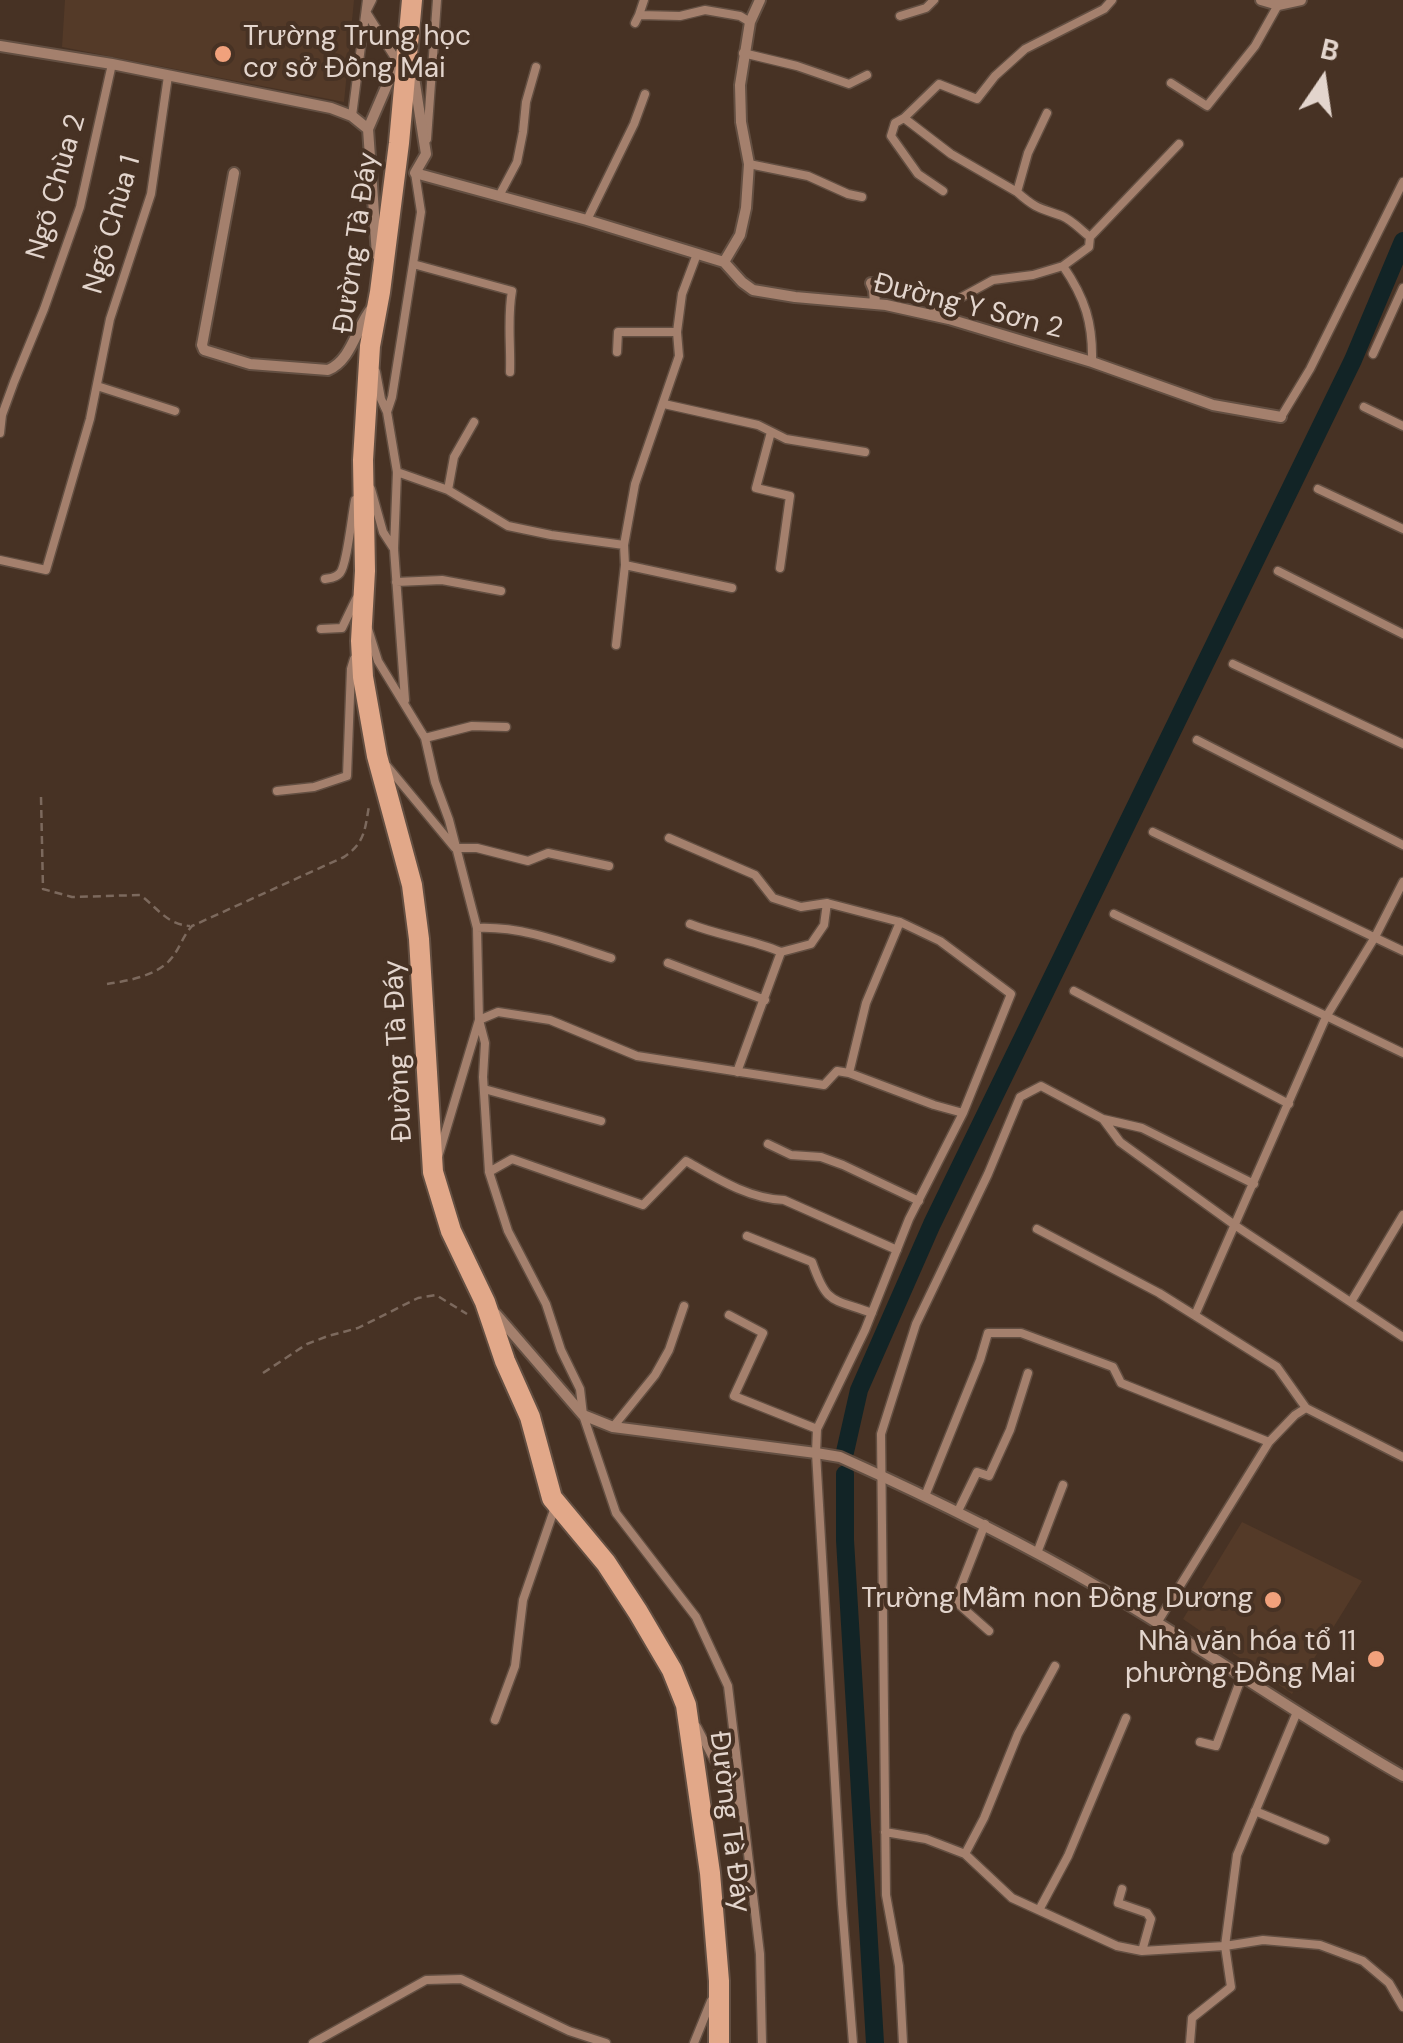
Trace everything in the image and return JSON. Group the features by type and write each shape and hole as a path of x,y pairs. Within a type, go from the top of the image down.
{"street":[{"name":"Đường Tà Đáy","path":"412,0 370,346 363,466 362,631 364,677 377,756 412,885 420,938 433,1172 479,1310 530,1417 552,1498 606,1564 638,1612 672,1670 686,1705 710,1873 719,1981 719,2043"},
{"path":"724,262 740,234 746,208 749,164 741,122 740,86 750,22 760,0"},
{"path":"1260,0 1278,5 1301,0"},
{"path":"234,173 204,350 250,364 328,370 337,366 379,296 368,129 409,35"},
{"path":"409,35 426,154 416,173"},
{"path":"0,46 331,108 352,116 368,129"},
{"name":"Đường Y Sơn 2","path":"416,173 724,262 753,290 875,303 929,315 1092,362 1213,405 1281,418"},
{"path":"871,283 875,303"},
{"path":"479,1310 583,1415 613,1428 816,1452 882,1476 1038,1553 1403,1776"}],"lane":[{"path":"352,116 370,0"},
{"path":"426,154 436,0"},
{"path":"644,0 638,19 705,10 740,16 750,22"},
{"path":"900,16 926,8 934,0"},
{"path":"943,191 918,174 891,136 894,124 939,84 977,99 1025,48 1104,9 1112,0"},
{"path":"1170,83 1207,106 1255,46 1278,5"},
{"path":"366,12 396,61"},
{"path":"744,53 849,84 866,75"},
{"name":"Ngõ Chùa 2","path":"0,433 14,382 80,207 112,64"},
{"path":"499,196 517,162 536,67"},
{"name":"Ngõ Chùa 1","path":"0,560 46,570 90,419 110,319 151,194 168,76"},
{"path":"587,220 645,94"},
{"path":"1017,192 1028,153 1047,114"},
{"path":"904,118 951,154 1040,209 1064,217 1090,237"},
{"path":"929,315 993,280 1034,275 1063,266 1089,248 1090,237 1179,144"},
{"path":"749,164 808,176 862,197"},
{"path":"387,412 420,212 416,173"},
{"name":"Đường Y Sơn 2","path":"1281,418 1310,370 1403,182"},
{"path":"616,645 624,544 635,484 679,356 677,332 682,294 697,254"},
{"path":"412,264 512,291 508,315 512,342 510,372"},
{"path":"1063,266 1088,313 1093,336 1092,362"},
{"path":"1373,354 1403,288"},
{"path":"617,352 618,332 677,332"},
{"path":"370,346 397,472 394,549 406,704"},
{"path":"97,386 175,411"},
{"path":"664,404 758,425 786,439 865,452"},
{"path":"1364,407 1403,426"},
{"path":"448,490 454,457 474,422"},
{"path":"771,432 756,488 790,496 780,568"},
{"path":"363,466 383,532 394,549"},
{"path":"325,579 341,573 346,559 363,466"},
{"path":"397,472 448,490 508,526 624,544"},
{"path":"1318,488 1403,530"},
{"path":"625,564 732,588"},
{"path":"321,629 346,625 365,571"},
{"path":"1278,572 1403,634"},
{"path":"396,582 442,580 501,591"},
{"path":"277,791 314,787 348,776 351,669 362,631 370,633 378,661 424,738 477,928 490,1172 508,1231 546,1304 561,1350 580,1389 583,1415 616,1513 696,1617 728,1686 760,1954 762,2043"},
{"path":"1234,664 1403,744"},
{"path":"424,738 472,726 506,727"},
{"path":"1197,740 1403,845"},
{"path":"377,756 455,848"},
{"path":"1153,832 1403,951"},
{"path":"669,838 755,875 773,898 801,907 827,903 900,922 940,941 1011,994 963,1113 918,1201 818,1429 816,1452 853,2043"},
{"path":"455,848 477,848 528,861 548,854 609,866"},
{"path":"1194,1316 1326,1017 1403,882"},
{"path":"690,924 714,934 759,942 781,952 810,944 824,925 827,903"},
{"path":"1114,914 1403,1054"},
{"path":"849,1073 866,1003 900,922"},
{"path":"477,928 502,927 537,934 611,958"},
{"path":"737,1072 781,952"},
{"path":"668,962 765,1000"},
{"path":"1074,990 1289,1104"},
{"path":"479,1020 498,1012 550,1020 637,1056 824,1085 837,1071 849,1073 963,1113"},
{"path":"433,1172 479,1020"},
{"path":"903,2043 899,1966 886,1895 881,1434 916,1324 1020,1097 1041,1086 1103,1119 1142,1128 1254,1184"},
{"path":"484,1089 601,1121"},
{"path":"1103,1119 1120,1142 1236,1226 1403,1337"},
{"path":"768,1144 791,1155 821,1157 843,1165 918,1201"},
{"path":"490,1172 512,1159 643,1206 686,1162 766,1200 784,1200 896,1250"},
{"path":"1351,1302 1403,1215"},
{"path":"1037,1229 1159,1294 1277,1367 1306,1408 1403,1457"},
{"path":"746,1236 812,1262 827,1297 872,1313"},
{"path":"613,1428 655,1375 669,1350 684,1306"},
{"path":"729,1315 763,1334 734,1396 818,1429"},
{"path":"925,1496 988,1334 1022,1332 1113,1367 1121,1383 1269,1442"},
{"path":"958,1512 977,1472 989,1476 1010,1430 1028,1373"},
{"path":"1158,1623 1269,1442 1306,1408"},
{"path":"1038,1553 1063,1485"},
{"path":"495,1720 515,1666 523,1600 557,1503"},
{"path":"985,1524 955,1600 989,1630"},
{"path":"966,1854 1018,1734 1054,1666"},
{"path":"1200,1742 1216,1746 1242,1676"},
{"path":"686,1705 744,1818"},
{"path":"1190,2043 1192,2018 1231,1987 1225,1946 1237,1854 1297,1712"},
{"path":"1039,1910 1068,1856 1126,1718"},
{"path":"1256,1811 1325,1840"},
{"path":"885,1832 926,1839 966,1854 1012,1898 1117,1946 1142,1951 1263,1940 1320,1945 1364,1961 1389,1982 1403,2007"},
{"path":"1122,1889 1118,1903 1152,1919 1142,1951"},
{"path":"313,2043 426,1980 462,1979 570,2031 606,2043"},
{"path":"694,2043 719,1981"}],"path":[{"path":"107,984 138,977 168,964 192,926 357,848 364,835 370,802 385,785"},
{"path":"42,797 43,889 72,897 140,895 163,917 177,925 192,926"},
{"path":"263,1373 308,1344 358,1328 428,1295 479,1310"}],"shaded area":[{"name":"Trường Trung học cơ sở Đồng Mai","path":"65,0 354,0 344,102 62,47"},
{"name":"Trường Mầm non Đồng Dương","path":"1242,1522 1362,1581 1292,1694 1183,1619"}],"waterway":[{"path":"845,1452 859,1390 932,1224 1353,360 1403,241"},
{"path":"845,1474 845,1540 875,2043"}],"place":[{"name":"Trường Trung học cơ sở Đồng Mai","path":"223,54"},
{"name":"Trường Mầm non Đồng Dương","path":"1273,1600"},
{"name":"Nhà văn hóa tổ 11 phường Đồng Mai","path":"1376,1659"}]}
